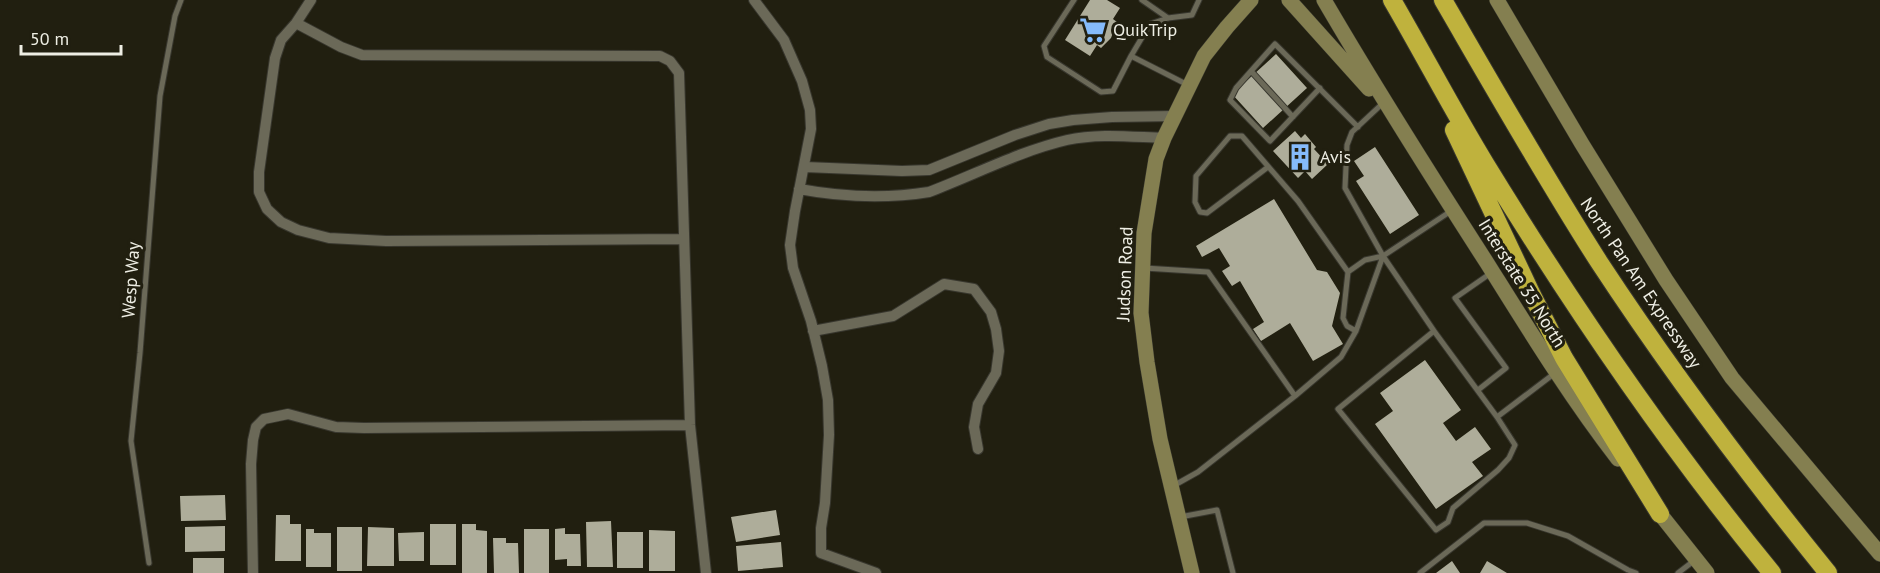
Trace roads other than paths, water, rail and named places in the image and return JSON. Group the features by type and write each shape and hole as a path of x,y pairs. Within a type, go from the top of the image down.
{"highway":[{"path":"1392,0 1486,164 1592,329 1681,456 1772,573"},
{"name":"North Pan Am Expressway","path":"1443,0 1529,149 1641,324 1719,434 1828,573"},
{"path":"1405,22 1548,328 1583,390 1660,514"}],"main road":[{"name":"Judson Road","path":"1192,573 1160,439 1141,313 1144,233 1156,159 1164,138 1204,56 1251,0"},
{"path":"1289,0 1394,117"},
{"name":"Interstate 35 North","path":"1324,0 1394,117 1556,372 1592,425 1707,573"},
{"path":"1497,0 1581,144 1666,280 1732,378 1880,554"}],"street":[{"path":"311,0 281,40 275,57 259,192 267,209 281,222 298,230 329,237 386,241 684,239"},
{"path":"754,0 784,40 802,81 810,110 812,129 790,245 793,268 813,331 826,389 829,435 825,503 820,528 821,553 876,573"},
{"path":"296,23 341,47 362,55 660,56 670,61 679,73 690,424 706,573"},
{"path":"805,167 929,170 1015,135 1050,124 1112,117 1175,116"},
{"path":"799,189 840,195 884,197 912,195 929,192 1032,151 1067,140 1094,136 1164,138"},
{"path":"813,331 893,316 944,284 974,290 991,312 999,351 996,373 978,404 974,427 978,449"},
{"path":"253,573 251,504 253,440 256,427 264,419 288,414 336,427 690,424"}],"lane":[{"name":"Wesp Way","path":"149,563 131,441 140,353 159,96 175,16 181,0"},
{"path":"1074,0 1044,46 1047,57 1101,92 1113,91 1150,24 1168,18 1192,15 1199,0"},
{"path":"1142,0 1168,18"},
{"path":"1320,88 1270,141 1230,100 1236,88 1275,44 1320,88 1358,127"},
{"path":"1131,56 1189,86"},
{"path":"1251,71 1293,117"},
{"path":"1382,104 1352,132 1347,145 1345,188 1383,256 1515,445 1498,470 1453,508 1448,522 1436,530 1338,409 1434,331"},
{"path":"1268,167 1207,213 1200,212 1195,202 1196,176 1230,136 1242,136 1298,201 1348,272 1343,318 1347,326 1356,331"},
{"path":"1348,272 1365,260 1383,256 1453,210"},
{"path":"1171,487 1198,472 1341,357 1356,331 1383,256"},
{"path":"1142,268 1208,273 1295,396"},
{"path":"1478,390 1506,369 1455,298 1492,272"},
{"path":"1497,417 1556,372"},
{"path":"1178,517 1217,510 1233,573"},
{"path":"1420,573 1484,523 1527,523 1568,536 1636,573"},
{"path":"1678,573 1696,559"}],"place":[{"name":"QuikTrip","path":"1093,30"},
{"name":"Avis","path":"1300,157"}]}
